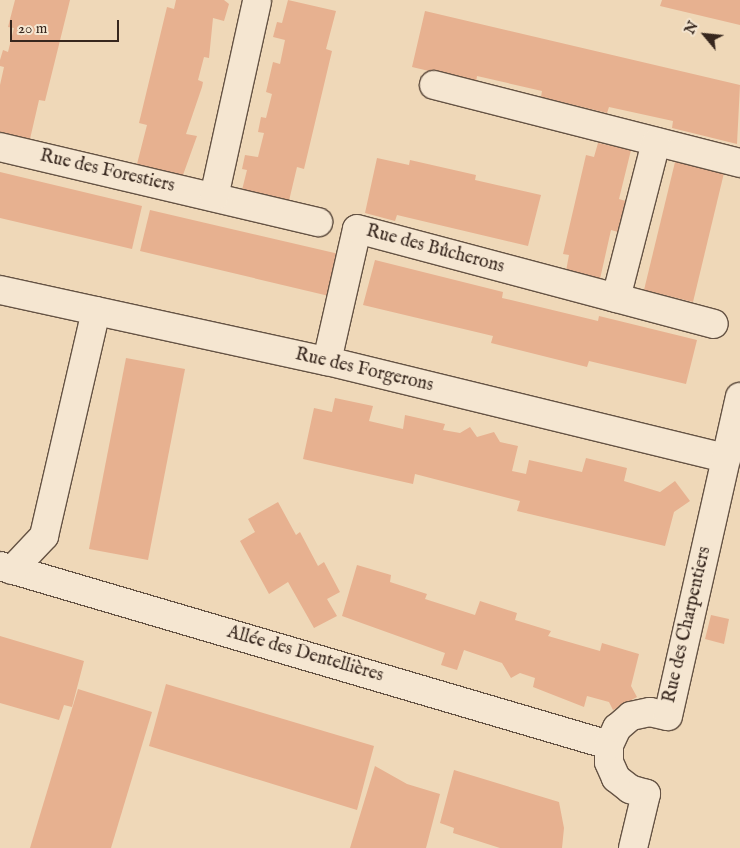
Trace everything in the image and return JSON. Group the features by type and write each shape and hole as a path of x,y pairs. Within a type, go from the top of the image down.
{"street":[{"path":"214,197 257,2"},
{"path":"434,85 740,163"},
{"path":"616,298 656,142"},
{"name":"Rue des Forestiers","path":"0,147 318,222"},
{"name":"Rue des Bûcherons","path":"327,361 357,229 714,324"},
{"name":"Rue des Forgerons","path":"0,290 327,361 726,458"},
{"path":"6,568 44,536 96,311"},
{"name":"Rue des Charpentiers","path":"609,745 617,728 632,716 650,712 668,716 740,397"},
{"name":"Allée des Dentellières","path":"6,568 609,745"},
{"path":"609,745 609,762 616,778 630,789 646,794 633,848"}],"building":[{"path":"15,0 70,0 45,101 39,100 30,139 0,132 0,85 4,67 0,66 0,60 3,50 8,52 14,28 8,27"},
{"path":"176,0 224,0 229,4 224,21 213,18 209,58 204,57 198,80 203,82 202,87 186,134 197,136 183,175 137,164 147,125 139,123 167,7 174,9"},
{"path":"288,0 336,11 326,49 332,51 304,169 297,167 288,205 241,194 247,170 242,169 245,155 258,157 264,133 258,132 261,117 266,118 272,94 266,92 273,62 280,64 285,40 273,37 277,22 282,23"},
{"path":"662,0 740,0 740,25 660,6"},
{"path":"425,11 740,85 737,144 672,128 673,121 609,107 607,113 541,97 542,91 477,76 476,82 412,67"},
{"path":"598,143 631,150 619,199 629,202 622,233 611,230 600,279 566,271 569,255 563,254 586,155 594,157"},
{"path":"377,158 409,165 410,160 476,175 475,180 541,195 528,246 397,215 395,221 365,213"},
{"path":"675,162 724,173 693,302 644,290"},
{"path":"0,172 142,206 132,249 0,218"},
{"path":"150,210 339,254 329,296 140,251"},
{"path":"375,260 503,292 502,298 598,321 599,316 697,340 686,384 589,361 587,367 491,343 493,336 363,305"},
{"path":"126,358 185,369 148,560 89,549"},
{"path":"335,398 373,406 369,421 403,429 405,415 445,424 443,430 460,433 470,427 477,437 494,432 500,442 518,446 512,471 526,474 529,460 582,472 586,458 627,468 624,481 660,492 675,481 690,501 674,512 665,546 517,511 520,501 415,474 413,484 303,459 314,408 332,412"},
{"path":"278,502 296,535 300,532 318,566 324,562 340,592 327,599 337,616 314,628 288,582 269,594 240,541 255,532 248,519"},
{"path":"357,565 391,575 390,582 427,594 425,599 475,615 480,601 517,613 515,620 551,631 548,636 600,651 602,643 639,654 631,686 637,697 613,710 609,702 587,696 584,707 533,687 535,678 520,673 511,678 502,663 464,650 457,670 441,665 445,653 342,616"},
{"path":"711,615 729,619 724,644 705,639"},
{"path":"0,636 84,661 72,707 64,705 59,720 0,703"},
{"path":"166,684 374,746 357,810 149,746"},
{"path":"78,689 152,712 111,848 30,848"},
{"path":"375,766 407,784 440,794 426,848 350,848"},
{"path":"454,770 559,802 564,828 562,848 500,848 453,833 454,828 440,823"}]}
